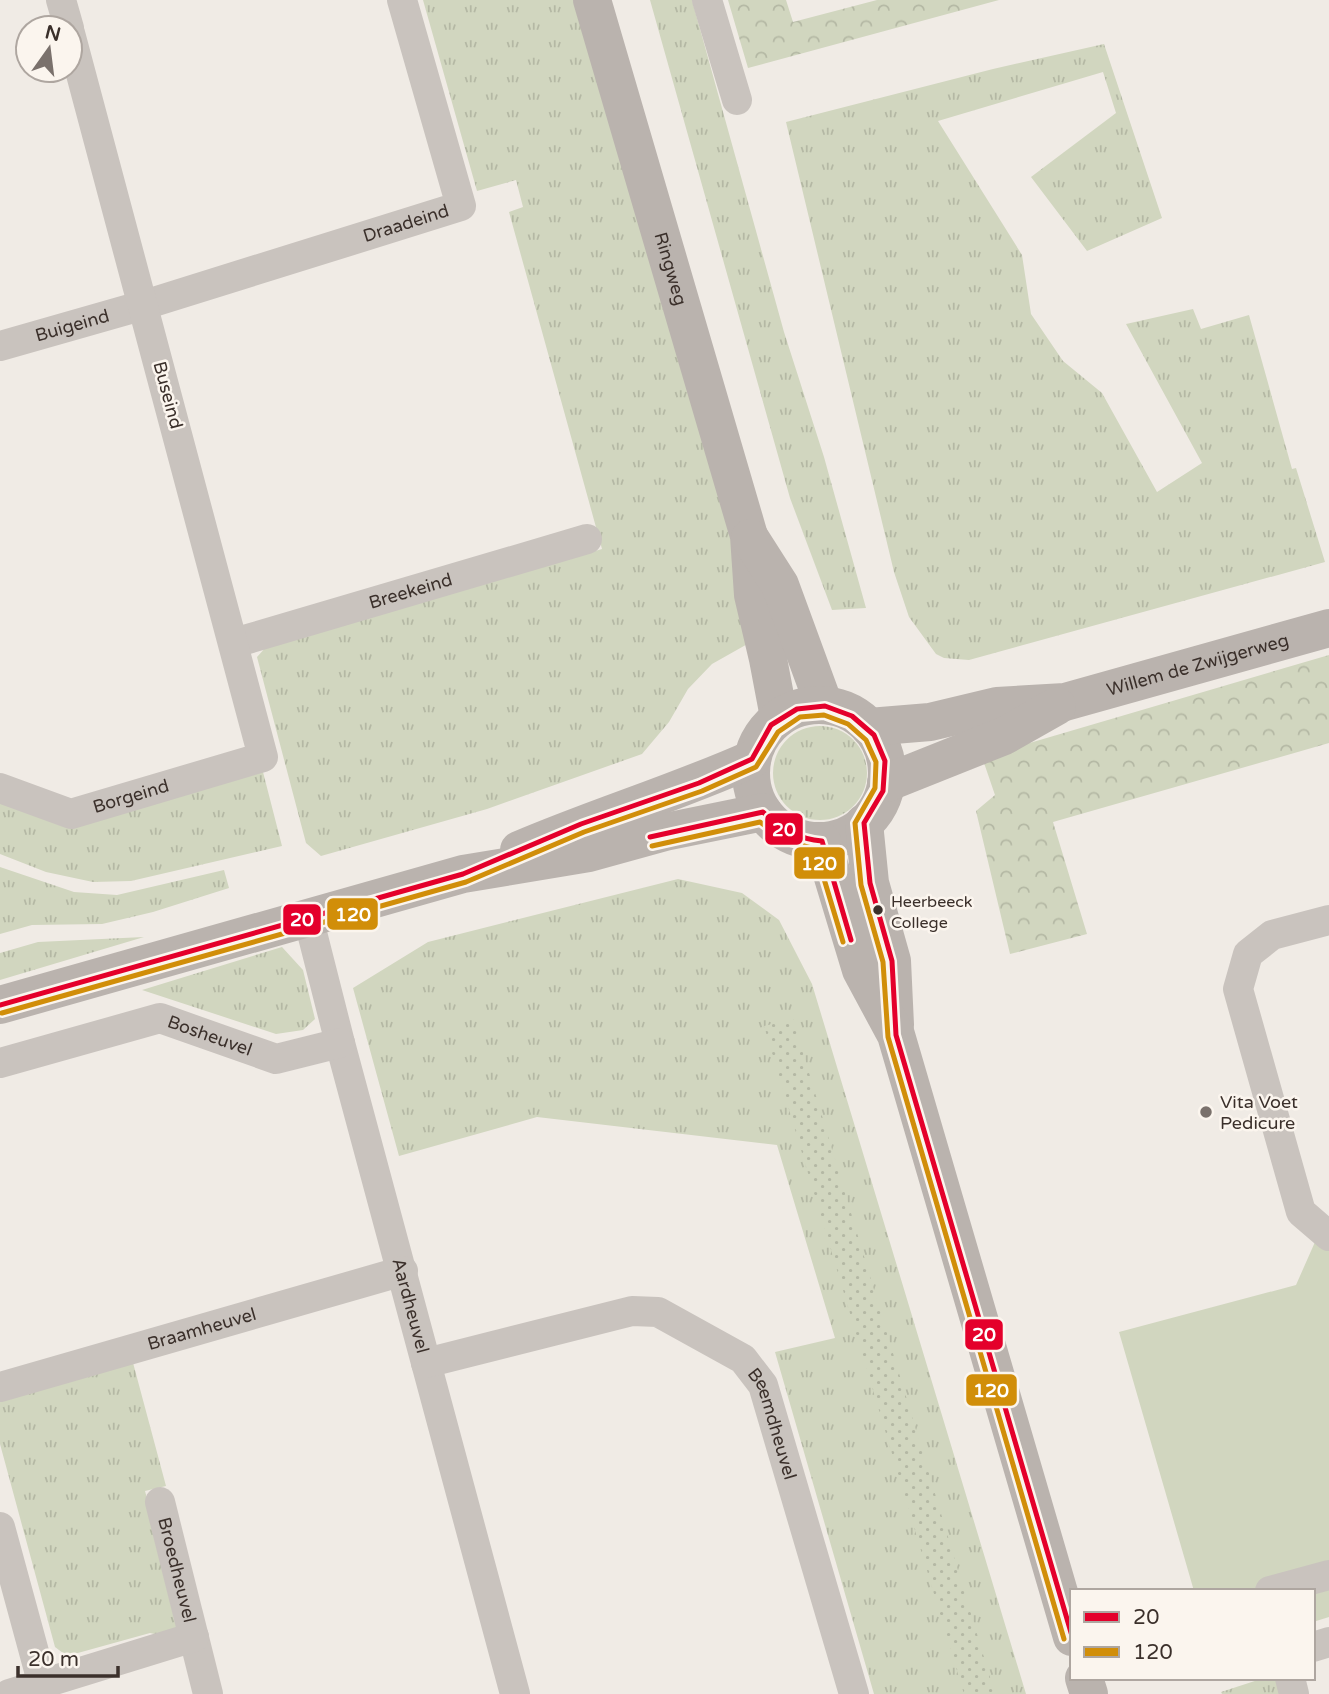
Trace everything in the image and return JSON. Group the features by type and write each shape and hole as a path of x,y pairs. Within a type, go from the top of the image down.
{"main road":[{"name":"Ringweg","path":"592,0 749,536 753,595 779,717"},
{"name":"Ringweg","path":"749,536 780,585 824,705"},
{"name":"Willem de Zwijgerweg","path":"869,727 930,722 997,706 1065,702 1329,628"},
{"name":"Willem de Zwijgerweg","path":"886,783 1004,736 1065,702"},
{"path":"808,705 824,705 853,714 869,727 878,739 885,758 886,783 880,803 864,823 845,836 822,841 796,837 775,825 763,812 753,792 750,776 757,743 766,729 779,717 793,710 808,705"},
{"path":"463,874 581,824 699,783 752,759"},
{"path":"0,1005 463,874 589,853 664,832 763,812"},
{"path":"864,823 870,883 891,961 895,1035"},
{"path":"822,841 861,970 895,1035 1070,1630"}],"street":[{"name":"Draadeind","path":"144,305 461,206 402,0"},
{"path":"707,0 737,100"},
{"name":"Buseind","path":"84,84 263,757"},
{"name":"Buigeind","path":"0,346 144,305"},
{"name":"Breekeind","path":"234,643 587,539"},
{"name":"Borgeind","path":"0,788 71,814 263,757"},
{"name":"Aardheuvel","path":"308,917 515,1694"},
{"path":"1329,920 1272,935 1248,954 1238,989 1301,1212 1329,1236"},
{"name":"Bosheuvel","path":"0,1063 160,1018 276,1059 340,1043"},
{"name":"Braamheuvel","path":"0,1387 403,1272"},
{"name":"Beemdheuvel","path":"426,1363 632,1311 658,1312 743,1359 763,1385 854,1694"},
{"name":"Broedheuvel","path":"160,1503 208,1694"},
{"path":"0,1527 43,1685"},
{"path":"1277,1589 1329,1575"},
{"name":"Broedheuvel","path":"9,1694 194,1637"}],"green space":[{"path":"423,0 579,0 723,504 745,597 751,642 712,664 688,689 669,722 642,754 487,809 321,856 306,843 257,657 267,646 602,549 509,212 523,207 516,180 477,191"},
{"path":"650,0 692,0 784,332 824,457 866,608 832,610 790,498"},
{"path":"728,0 786,0 793,22 877,0 999,0 748,68"},
{"path":"1104,44 1162,218 1087,251 1031,177 1116,113 1103,72 938,121 1022,255 1031,314 1063,361 1102,393 1157,492 1202,463 1126,324 1193,309 1201,329 1249,315 1292,469 1296,468 1325,562 969,660 944,658 936,654 909,617 894,572 786,122 993,69"},
{"path":"1329,655 1329,743 1053,822 1087,934 1010,954 976,811 995,795 982,757"},
{"path":"820,726 838,729 853,740 864,755 867,773 864,791 853,806 838,817 820,820 802,817 787,806 776,791 773,773 776,755 787,740 802,729"},
{"path":"263,772 282,846 131,881 93,882 46,872 0,854 0,803 68,828"},
{"path":"0,867 74,892 117,895 224,870 229,888 153,912 102,924 32,925 0,934"},
{"path":"678,879 742,893 779,920 812,984 1026,1694 874,1694 775,1352 835,1338 777,1145 537,1117 399,1156 353,988 428,942"},
{"path":"144,937 0,980 0,953 38,942"},
{"path":"282,947 303,970 315,1019 303,1030 276,1034 142,990"},
{"path":"793,1019 995,1694 964,1694 764,1026"},
{"path":"1315,1242 1329,1250 1329,1617 1315,1621 1315,1589 1193,1589 1119,1332 1296,1285"},
{"path":"132,1359 166,1486 145,1491 186,1641 150,1633 67,1656 55,1647 0,1444 0,1398"},
{"path":"1258,1680 1278,1680 1281,1694 1222,1694 1221,1692"}],"transit line":[{"name":"20","path":"0,1005 463,874 581,824 699,783 752,759 771,725 797,709 825,706 852,716 874,735 885,761 883,791 864,823 870,883 892,961 896,1035 1070,1629"},
{"name":"120","path":"2,1013 466,882 584,832 702,791 756,767 778,732 800,717 824,715 848,724 866,740 876,762 875,788 855,823 861,885 883,962 888,1037 1064,1639"},
{"name":"20","path":"650,837 763,812 790,832 822,841 851,940"},
{"name":"120","path":"652,846 760,822 786,841 815,849 843,942"}],"place":[{"name":"Heerbeeck College","path":"878,910"},
{"name":"Vita Voet Pedicure","path":"1206,1112"}]}
